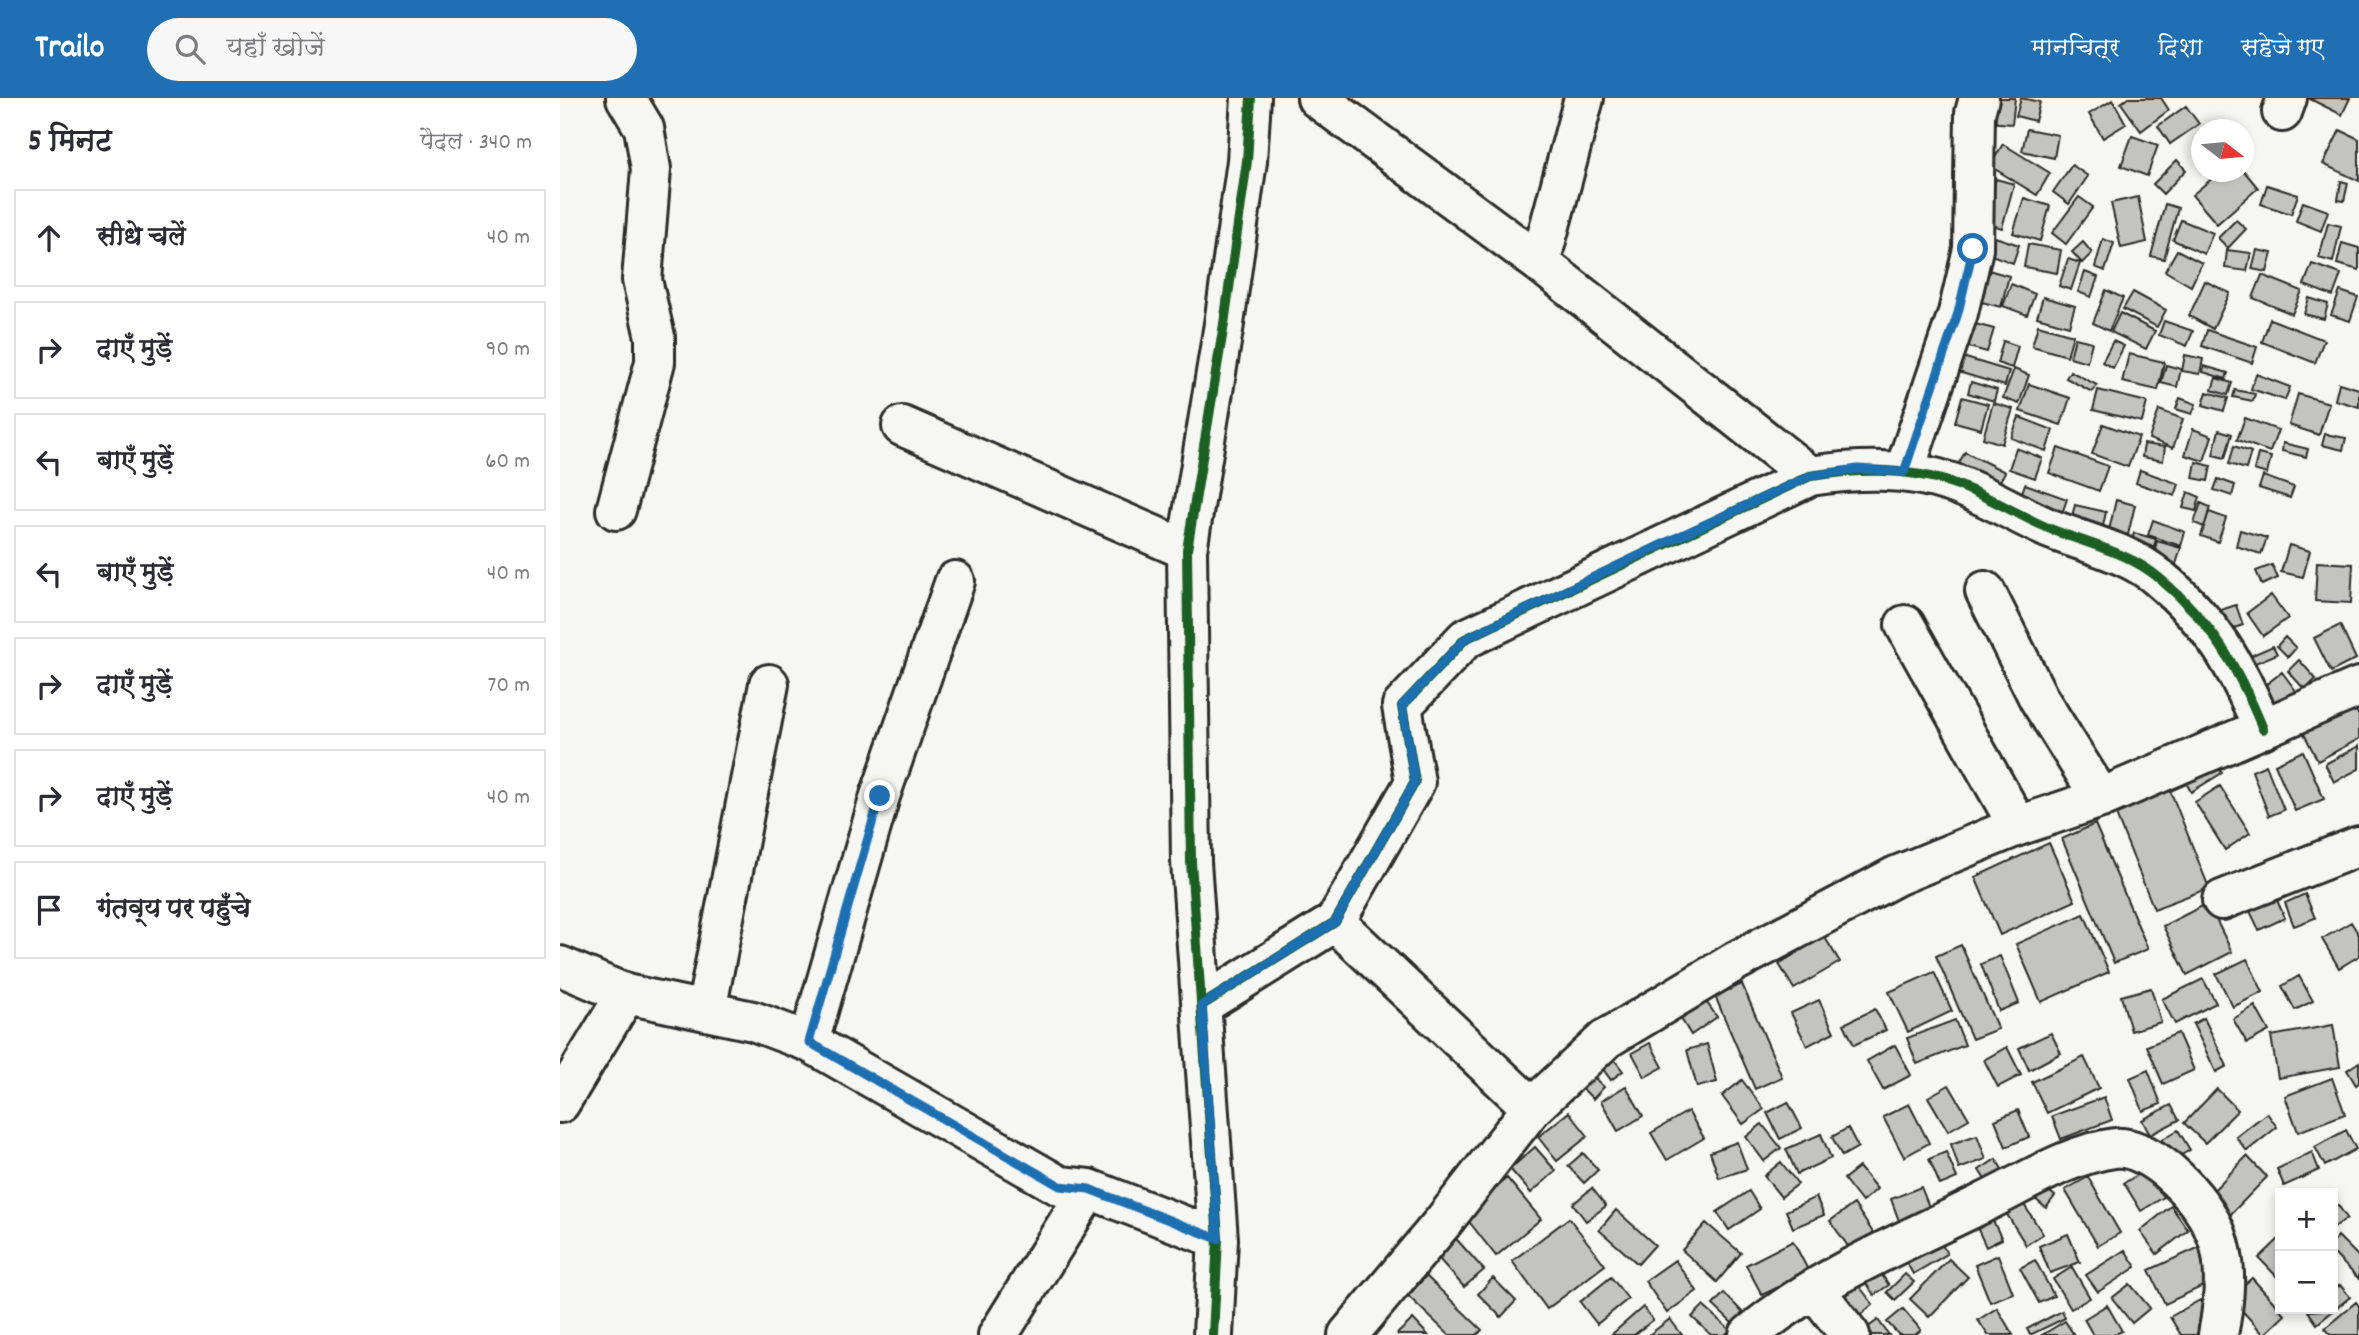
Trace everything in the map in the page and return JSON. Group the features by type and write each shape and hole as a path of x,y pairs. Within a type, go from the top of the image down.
{"street":[{"path":"616,510 655,362 654,337 642,279 650,169 644,128 625,98"},
{"path":"1213,1335 1218,1239 1191,862 1187,550 1224,324 1247,161 1251,98"},
{"path":"1317,98 1540,263 1810,476"},
{"path":"1540,263 1584,98"},
{"path":"1904,472 1958,313 1970,262 1974,223 1975,113 1979,98"},
{"path":"902,426 1187,550"},
{"path":"1202,1005 1335,922 1415,782 1402,706 1465,639 1810,476 1858,469 1904,472 1952,483 2048,527 2114,553 2158,577 2220,640 2242,679 2263,729"},
{"path":"809,1042 880,796 956,582"},
{"path":"1986,591 2039,699 2101,798"},
{"path":"1905,625 2018,826"},
{"path":"706,1011 769,684"},
{"path":"1348,1335 1443,1222 1532,1108 1606,1039 1736,961 1896,876 2018,826 2101,798 2359,687"},
{"path":"2222,900 2359,846"},
{"path":"1335,922 1532,1108"},
{"path":"560,965 626,994 753,1021 809,1042 1060,1186 1089,1189 1218,1239"},
{"path":"560,1103 626,994"},
{"path":"1749,1335 1777,1311 1815,1290 2074,1158 2117,1147 2151,1157 2192,1192 2218,1234 2227,1291 2218,1335"},
{"path":"998,1335 1089,1189"},
{"path":"1815,1290 1850,1335"}],"building":[{"path":"1989,98 2015,98 2012,124 1987,122"},
{"path":"2021,98 2040,102 2035,121 2016,116"},
{"path":"2128,98 2161,98 2169,110 2141,131 2121,103"},
{"path":"2308,98 2350,98 2342,115"},
{"path":"2113,100 2126,124 2103,138 2089,114"},
{"path":"2186,106 2195,119 2191,119 2191,130 2170,144 2158,126"},
{"path":"2027,129 2058,135 2054,158 2022,151"},
{"path":"2340,130 2359,139 2359,181 2323,164"},
{"path":"2132,136 2158,145 2147,176 2121,166"},
{"path":"2003,144 2050,173 2037,195 1990,166"},
{"path":"2177,160 2186,170 2163,194 2153,184"},
{"path":"2072,165 2088,176 2069,204 2053,192"},
{"path":"1996,179 2014,184 2002,228 1983,222"},
{"path":"2341,181 2348,183 2344,201 2338,200"},
{"path":"2208,182 2253,182 2258,188 2217,224 2192,195"},
{"path":"2267,185 2298,195 2291,214 2261,204"},
{"path":"2079,197 2093,207 2066,244 2052,233"},
{"path":"2138,197 2147,242 2121,248 2111,203"},
{"path":"2024,198 2050,206 2040,241 2013,233"},
{"path":"2303,202 2328,211 2321,231 2296,221"},
{"path":"2165,204 2178,208 2164,259 2151,256"},
{"path":"2181,220 2213,233 2204,254 2173,240"},
{"path":"2236,220 2246,229 2228,248 2218,238"},
{"path":"2328,223 2341,226 2333,262 2319,258"},
{"path":"1989,235 2019,245 2013,263 1983,252"},
{"path":"2103,239 2114,243 2105,271 2095,267"},
{"path":"2083,242 2092,253 2082,263 2072,252"},
{"path":"2342,243 2359,248 2359,270 2337,264"},
{"path":"2028,244 2061,250 2057,273 2024,267"},
{"path":"2177,250 2202,263 2191,286 2165,271"},
{"path":"2227,250 2251,253 2247,271 2225,268"},
{"path":"2257,250 2272,253 2267,272 2252,269"},
{"path":"2068,259 2080,263 2071,290 2059,286"},
{"path":"2312,264 2341,274 2333,296 2304,285"},
{"path":"1978,267 2009,276 2001,307 1970,299"},
{"path":"2085,272 2098,277 2091,297 2078,292"},
{"path":"2262,275 2302,291 2292,314 2253,298"},
{"path":"2205,281 2230,293 2213,329 2189,316"},
{"path":"2011,284 2035,294 2027,315 2003,306"},
{"path":"2106,290 2123,298 2109,331 2093,323"},
{"path":"2340,291 2358,297 2350,321 2331,315"},
{"path":"2133,292 2166,310 2157,327 2123,309"},
{"path":"2043,297 2075,306 2069,326 2037,317"},
{"path":"2309,298 2328,304 2324,319 2304,314"},
{"path":"2120,313 2155,331 2146,349 2111,332"},
{"path":"2270,319 2324,340 2315,363 2262,342"},
{"path":"1960,320 1994,329 1987,352 1954,343"},
{"path":"2164,321 2193,331 2187,346 2159,335"},
{"path":"2038,325 2073,335 2067,356 2032,346"},
{"path":"2207,330 2257,347 2252,363 2202,346"},
{"path":"2075,338 2092,342 2087,362 2070,357"},
{"path":"2003,341 2018,346 2012,368 1997,363"},
{"path":"2113,341 2124,346 2113,368 2102,362"},
{"path":"2129,354 2164,362 2158,390 2122,382"},
{"path":"2185,355 2203,359 2200,374 2182,371"},
{"path":"1959,356 2009,371 2005,386 1955,371"},
{"path":"2166,365 2181,369 2177,387 2161,383"},
{"path":"2204,366 2228,373 2226,379 2203,372"},
{"path":"2014,369 2029,375 2019,404 2003,398"},
{"path":"2070,371 2097,385 2092,392 2066,378"},
{"path":"2256,374 2290,387 2285,400 2251,389"},
{"path":"2216,378 2232,383 2228,395 2212,390"},
{"path":"1971,382 1997,390 1994,401 1968,393"},
{"path":"2339,383 2359,389 2359,407 2335,400"},
{"path":"2029,384 2070,398 2061,425 2020,411"},
{"path":"2098,390 2147,402 2142,422 2093,410"},
{"path":"2235,390 2255,394 2253,401 2233,397"},
{"path":"2207,392 2228,398 2224,411 2203,405"},
{"path":"2298,394 2329,403 2319,435 2289,425"},
{"path":"1962,397 1988,404 1981,429 1955,422"},
{"path":"2180,398 2196,404 2192,414 2176,409"},
{"path":"1993,403 2013,409 2002,444 1983,438"},
{"path":"2159,410 2183,419 2173,448 2149,439"},
{"path":"2019,417 2053,430 2046,451 2011,438"},
{"path":"2245,418 2278,430 2270,452 2237,440"},
{"path":"2103,424 2139,437 2128,467 2092,454"},
{"path":"2193,429 2212,436 2204,461 2185,455"},
{"path":"2219,430 2232,434 2225,458 2213,455"},
{"path":"2325,434 2346,438 2343,450 2322,445"},
{"path":"2283,443 2308,449 2306,457 2282,451"},
{"path":"2144,444 2165,447 2163,461 2142,457"},
{"path":"2234,446 2251,452 2246,469 2229,464"},
{"path":"2016,448 2042,458 2035,478 2009,469"},
{"path":"2058,448 2108,466 2099,491 2049,473"},
{"path":"1965,452 2005,472 1995,490 1955,470"},
{"path":"2258,454 2271,457 2267,474 2254,470"},
{"path":"2196,462 2211,466 2208,481 2193,478"},
{"path":"2140,470 2179,484 2175,496 2136,483"},
{"path":"2263,476 2294,487 2290,498 2259,488"},
{"path":"2218,479 2235,485 2232,496 2214,490"},
{"path":"2025,484 2067,499 2060,519 2018,504"},
{"path":"2188,492 2200,497 2196,511 2183,508"},
{"path":"2116,500 2135,505 2128,535 2109,530"},
{"path":"2201,503 2210,507 2204,527 2194,523"},
{"path":"2075,505 2106,512 2101,535 2069,527"},
{"path":"2209,512 2226,518 2218,542 2201,536"},
{"path":"2153,520 2185,532 2181,546 2148,535"},
{"path":"2240,530 2267,538 2261,554 2236,546"},
{"path":"2134,533 2156,539 2154,547 2132,540"},
{"path":"2157,541 2181,548 2173,574 2150,568"},
{"path":"2289,545 2310,551 2303,577 2281,572"},
{"path":"2317,562 2353,564 2351,603 2315,601"},
{"path":"2272,565 2278,578 2262,585 2256,571"},
{"path":"2271,595 2288,618 2263,636 2247,613"},
{"path":"2236,605 2243,625 2225,631 2218,611"},
{"path":"2340,625 2356,659 2331,672 2314,638"},
{"path":"2285,637 2296,648 2288,657 2277,646"},
{"path":"2273,646 2277,654 2253,664 2250,656"},
{"path":"2299,660 2316,679 2305,690 2288,671"},
{"path":"2282,672 2299,695 2280,710 2263,687"},
{"path":"2352,702 2359,716 2359,739 2318,761 2301,728"},
{"path":"2359,746 2359,769 2334,782 2325,764"},
{"path":"2303,751 2324,799 2295,811 2275,764"},
{"path":"2212,757 2222,773 2191,792 2182,775"},
{"path":"2266,765 2284,810 2269,816 2252,771"},
{"path":"2220,786 2250,833 2225,850 2195,802"},
{"path":"2170,790 2209,888 2154,909 2115,812"},
{"path":"2095,824 2148,949 2114,963 2062,839"},
{"path":"2049,843 2075,901 2000,935 1975,877"},
{"path":"2305,894 2315,918 2294,926 2285,903"},
{"path":"2275,896 2285,918 2259,930 2249,909"},
{"path":"2208,903 2232,952 2187,975 2163,926"},
{"path":"2084,914 2109,972 2041,1002 2016,944"},
{"path":"2351,922 2359,935 2359,956 2339,968 2322,939"},
{"path":"1824,936 1840,962 1794,989 1779,964"},
{"path":"1961,945 1998,1029 1972,1039 1936,956"},
{"path":"2000,956 2019,1003 1999,1011 1981,964"},
{"path":"2247,959 2263,992 2233,1007 2216,974"},
{"path":"1934,972 1952,1011 1908,1032 1889,992"},
{"path":"2299,976 2313,1001 2295,1010 2282,986"},
{"path":"2203,979 2216,1003 2175,1024 2162,999"},
{"path":"1742,984 1782,1077 1755,1089 1715,996"},
{"path":"2151,988 2161,1022 2131,1031 2121,996"},
{"path":"1705,1000 1717,1017 1691,1035 1680,1017"},
{"path":"1819,1000 1834,1032 1807,1046 1791,1013"},
{"path":"2255,1006 2269,1031 2247,1043 2233,1019"},
{"path":"1875,1009 1886,1030 1854,1045 1844,1024"},
{"path":"2204,1018 2227,1066 2216,1072 2193,1024"},
{"path":"1955,1020 1965,1045 1917,1064 1907,1038"},
{"path":"2333,1025 2340,1067 2278,1078 2271,1036"},
{"path":"2051,1033 2061,1053 2029,1070 2019,1048"},
{"path":"2178,1033 2194,1070 2163,1084 2147,1046"},
{"path":"1650,1043 1663,1067 1645,1077 1632,1053"},
{"path":"1707,1044 1717,1082 1697,1087 1687,1050"},
{"path":"1895,1045 1911,1075 1883,1090 1867,1061"},
{"path":"2007,1047 2021,1075 1998,1087 1984,1060"},
{"path":"1606,1049 1623,1071 1611,1080 1594,1057"},
{"path":"2084,1057 2099,1088 2047,1113 2032,1082"},
{"path":"2359,1062 2359,1083 2356,1085 2347,1070"},
{"path":"1586,1070 1604,1087 1593,1099 1575,1081"},
{"path":"2148,1070 2161,1104 2143,1111 2130,1078"},
{"path":"2332,1078 2345,1114 2298,1132 2285,1096"},
{"path":"1742,1080 1764,1109 1743,1124 1722,1096"},
{"path":"1949,1085 1969,1119 1948,1131 1928,1097"},
{"path":"1626,1086 1643,1116 1618,1131 1601,1101"},
{"path":"2217,1089 2238,1110 2205,1143 2184,1123"},
{"path":"2104,1097 2112,1120 2061,1139 2052,1116"},
{"path":"1788,1102 1802,1128 1780,1139 1767,1113"},
{"path":"1909,1104 1929,1143 1904,1157 1883,1117"},
{"path":"2171,1105 2179,1120 2150,1135 2142,1120"},
{"path":"2018,1110 2029,1137 2006,1147 1995,1120"},
{"path":"1688,1111 1704,1138 1667,1160 1651,1133"},
{"path":"1569,1112 1588,1136 1557,1161 1538,1137"},
{"path":"2267,1113 2277,1127 2247,1151 2236,1137"},
{"path":"1762,1124 1781,1148 1764,1161 1746,1137"},
{"path":"1848,1128 1858,1147 1842,1156 1832,1137"},
{"path":"2178,1130 2190,1150 2173,1160 2161,1140"},
{"path":"2346,1130 2356,1149 2325,1166 2315,1147"},
{"path":"1821,1134 1831,1158 1797,1174 1786,1149"},
{"path":"1977,1135 1986,1159 1959,1169 1951,1144"},
{"path":"1737,1142 1747,1169 1719,1178 1710,1152"},
{"path":"1535,1147 1556,1171 1531,1193 1510,1169"},
{"path":"1946,1152 1957,1178 1940,1185 1929,1159"},
{"path":"2312,1152 2319,1170 2284,1186 2277,1169"},
{"path":"1583,1153 1598,1170 1584,1183 1568,1166"},
{"path":"2247,1156 2267,1177 2226,1219 2206,1198"},
{"path":"1996,1159 2006,1176 1989,1186 1979,1170"},
{"path":"1781,1162 1798,1184 1781,1197 1764,1176"},
{"path":"1859,1167 1877,1189 1862,1202 1844,1179"},
{"path":"2147,1169 2164,1197 2141,1211 2124,1183"},
{"path":"2088,1177 2120,1233 2098,1246 2065,1190"},
{"path":"1507,1178 1541,1219 1496,1256 1463,1214"},
{"path":"2037,1182 2055,1196 2046,1208 2028,1193"},
{"path":"1921,1187 1933,1217 1902,1229 1891,1199"},
{"path":"1592,1188 1606,1206 1586,1221 1573,1204"},
{"path":"1749,1191 1760,1209 1729,1230 1717,1212"},
{"path":"1816,1197 1824,1215 1793,1228 1786,1211"},
{"path":"2019,1197 2043,1234 2026,1245 2003,1208"},
{"path":"1854,1204 1876,1237 1853,1253 1830,1221"},
{"path":"2338,1205 2347,1218 2338,1224"},
{"path":"2171,1206 2188,1230 2157,1254 2140,1231"},
{"path":"1616,1210 1655,1245 1638,1264 1599,1230"},
{"path":"1989,1213 2002,1239 1986,1247 1974,1221"},
{"path":"1569,1218 1605,1265 1547,1309 1512,1261"},
{"path":"1706,1223 1741,1253 1717,1282 1682,1250"},
{"path":"1451,1233 1484,1270 1464,1287 1432,1251"},
{"path":"1936,1233 1947,1254 1913,1274 1902,1254"},
{"path":"2068,1234 2080,1262 2050,1273 2039,1246"},
{"path":"2338,1236 2359,1257 2359,1279 2338,1258"},
{"path":"1793,1241 1809,1272 1762,1295 1746,1265"},
{"path":"2275,1243 2275,1275 2259,1258"},
{"path":"2202,1246 2218,1279 2165,1304 2149,1270"},
{"path":"2125,1250 2136,1267 2098,1292 2086,1275"},
{"path":"1998,1255 2013,1293 1990,1302 1975,1265"},
{"path":"1949,1259 1968,1277 1929,1317 1910,1299"},
{"path":"1675,1260 1697,1291 1667,1313 1645,1281"},
{"path":"2035,1260 2054,1296 2039,1303 2020,1268"},
{"path":"1875,1265 1889,1285 1874,1295 1860,1275"},
{"path":"2072,1267 2090,1298 2071,1309 2053,1279"},
{"path":"1905,1274 1914,1282 1895,1300 1887,1292"},
{"path":"1426,1276 1482,1330 1477,1335 1449,1335 1408,1296"},
{"path":"1611,1277 1628,1299 1597,1324 1580,1302"},
{"path":"1493,1278 1516,1301 1501,1317 1478,1294"},
{"path":"2252,1278 2275,1304 2275,1314 2285,1315 2264,1335 2230,1297"},
{"path":"1856,1282 1873,1304 1858,1317 1840,1294"},
{"path":"2130,1284 2150,1308 2132,1323 2112,1298"},
{"path":"2340,1285 2350,1297 2338,1307"},
{"path":"1724,1293 1744,1314 1733,1324 1713,1305"},
{"path":"2200,1300 2217,1330 2208,1335 2181,1335 2170,1317"},
{"path":"2356,1302 2359,1306 2359,1335 2331,1335 2325,1328"},
{"path":"2107,1305 2122,1331 2114,1335 2093,1335 2084,1319"},
{"path":"1703,1306 1730,1330 1725,1335 1711,1335 1692,1317"},
{"path":"1643,1307 1653,1320 1634,1335 1611,1335"},
{"path":"1997,1308 2013,1335 1988,1335 1978,1320"},
{"path":"1903,1309 1921,1330 1915,1335 1899,1335 1887,1322"},
{"path":"2062,1311 2065,1318 2030,1335 2027,1329"},
{"path":"2310,1314 2329,1314 2317,1324"},
{"path":"1413,1319 1428,1335 1397,1334"},
{"path":"1670,1319 1682,1335 1649,1335"},
{"path":"1878,1320 1889,1335 1861,1335 1860,1333"},
{"path":"2065,1321 2074,1335 2042,1335"}],"cycle path":[{"path":"1213,1335 1218,1239 1191,862 1187,550 1224,324 1247,161 1251,98"},
{"path":"1202,1005 1335,922 1415,782 1402,706 1465,639 1810,476 1881,471 1934,478 1988,498 2048,528 2134,561 2178,595 2208,629 2233,665 2263,729"}],"route":[{"path":"880,796 809,1042 1060,1186 1089,1189 1218,1239 1202,1005 1335,922 1415,782 1402,706 1465,639 1667,542 1810,476 1858,469 1904,472 1958,313 1973,249"}]}
